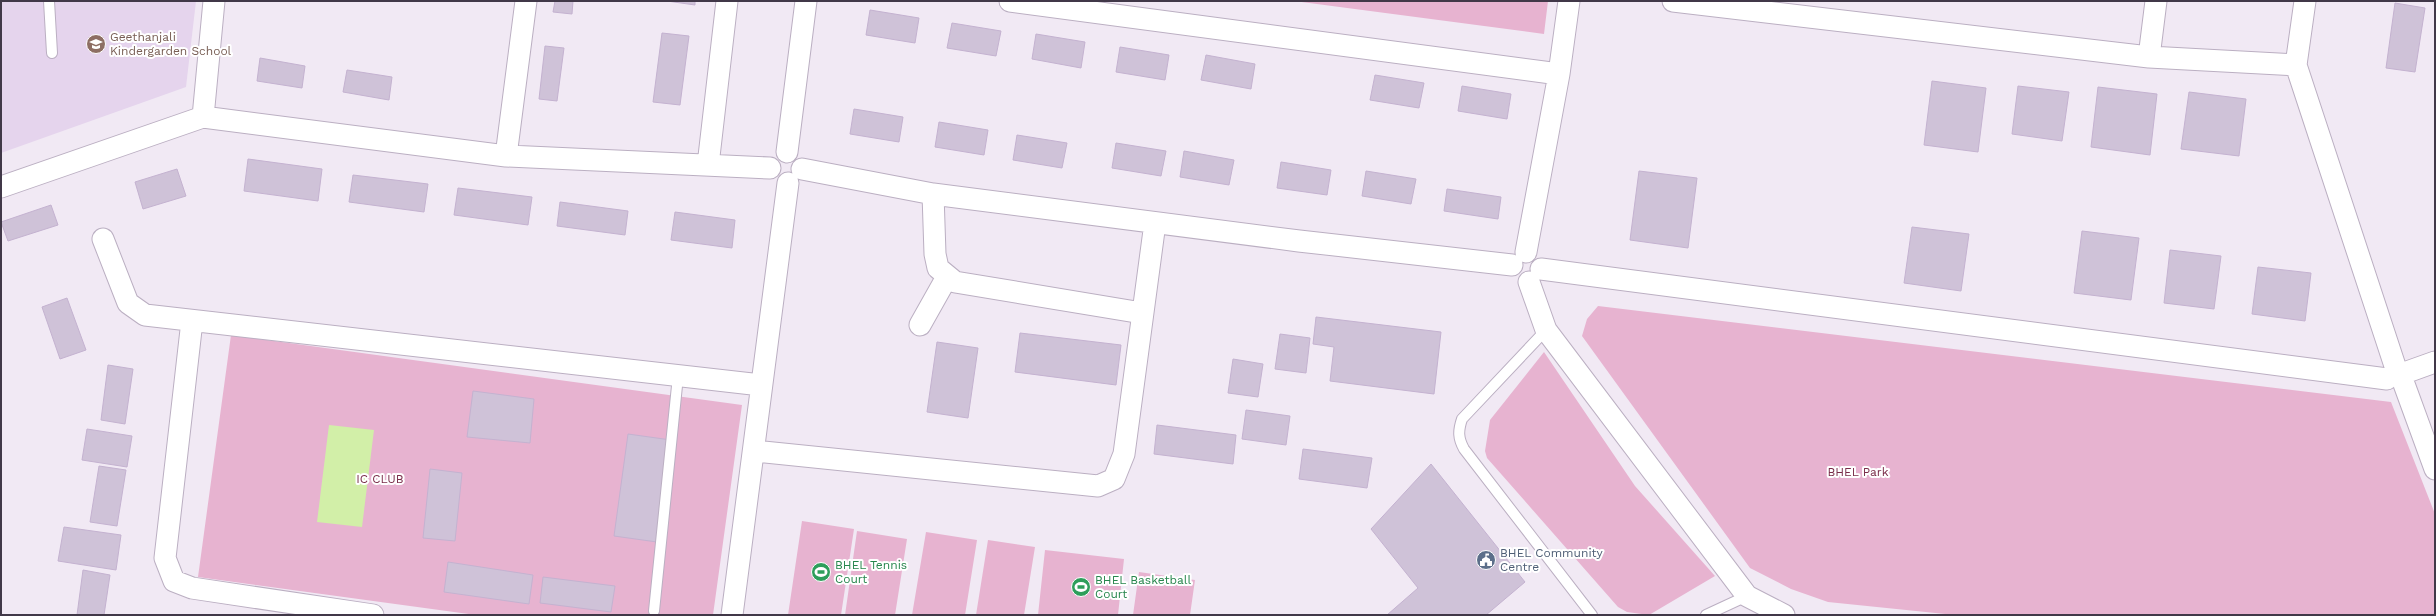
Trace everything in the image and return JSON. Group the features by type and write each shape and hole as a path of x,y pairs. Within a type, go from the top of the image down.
{"street":[{"path":"203,117 214,1"},
{"path":"506,156 526,1"},
{"path":"708,165 727,1"},
{"path":"786,152 806,1"},
{"path":"1010,1 1560,74"},
{"path":"1519,258 1560,74 1569,1"},
{"path":"1673,1 2149,57 2296,65"},
{"path":"2149,57 2156,1"},
{"path":"2305,1 2296,65 2398,375 2435,469"},
{"path":"1,187 203,117 506,156 770,168"},
{"path":"786,152 773,158 770,168 773,178 782,183 795,176 1155,223 1539,259 1535,275 1546,330 1747,596 1784,615"},
{"path":"732,615 762,385 795,176 799,160 786,152"},
{"path":"933,194 935,254 938,268 947,277 956,282 968,285 1142,313"},
{"path":"754,451 1098,486 1114,479 1124,454 1155,223"},
{"path":"103,240 128,303 144,315 762,385"},
{"path":"1535,275 2398,375 2435,362"},
{"path":"920,326 947,277"},
{"path":"192,321 165,558 174,581 192,588 269,608 373,615"}],"lane":[{"path":"49,1 52,53"},
{"path":"1546,330 1462,419 1458,430 1459,440 1464,449 1592,615"},
{"path":"654,611 678,376"},
{"path":"1706,615 1747,596"}],"shaded area":[{"name":"Geethanjali Kindergarden School","path":"1,1 196,1 186,87 1,153"},
{"path":"329,425 374,430 362,527 317,522"}],"green space":[{"path":"1294,1 1548,1 1544,34"},
{"name":"BHEL Park","path":"1598,306 2391,402 2435,514 2435,615 1955,615 1828,602 1791,589 1750,568 1582,336 1587,319"},
{"name":"IC CLUB","path":"231,335 742,405 713,615 476,615 198,577"},
{"path":"1544,352 1635,486 1715,576 1649,615 1627,612 1618,607 1487,458 1485,451 1490,420"},
{"name":"BHEL Tennis Court","path":"802,521 854,529 841,615 788,615"},
{"name":"BHEL Tennis Court","path":"857,531 907,539 895,615 845,615"},
{"name":"BHEL Tennis Court","path":"926,532 977,540 965,615 912,615"},
{"path":"988,540 1035,547 1024,615 976,615"},
{"name":"BHEL Basketball Court","path":"1045,550 1124,559 1118,615 1038,615"},
{"path":"1139,572 1195,580 1190,615 1133,615"}],"building":[{"path":"555,1 573,1 572,14 553,12"},
{"path":"667,1 695,1 695,5"},
{"path":"2395,3 2425,8 2415,72 2386,68"},
{"path":"870,10 919,18 915,43 866,35"},
{"path":"952,23 1001,31 996,56 947,48"},
{"path":"662,33 689,36 680,105 653,102"},
{"path":"1036,34 1085,42 1081,68 1032,59"},
{"path":"545,46 564,48 557,101 539,99"},
{"path":"1120,47 1169,55 1165,80 1116,72"},
{"path":"1206,55 1255,64 1251,89 1201,80"},
{"path":"260,58 305,66 302,88 257,81"},
{"path":"347,70 392,77 389,100 343,92"},
{"path":"1375,75 1424,83 1419,108 1370,100"},
{"path":"1932,81 1986,88 1978,152 1924,145"},
{"path":"1462,86 1511,94 1507,119 1458,111"},
{"path":"2018,86 2069,92 2062,141 2012,134"},
{"path":"2098,87 2157,94 2150,155 2091,147"},
{"path":"2189,92 2246,99 2239,156 2181,149"},
{"path":"854,109 903,117 899,142 850,134"},
{"path":"939,122 988,130 984,155 935,147"},
{"path":"1017,135 1067,143 1062,168 1013,160"},
{"path":"1116,143 1166,151 1161,176 1112,168"},
{"path":"1184,151 1234,160 1229,185 1180,177"},
{"path":"248,159 322,169 318,201 244,191"},
{"path":"1281,162 1331,170 1327,195 1277,188"},
{"path":"177,169 186,196 143,209 135,182"},
{"path":"1366,171 1416,179 1411,204 1362,196"},
{"path":"1639,171 1697,178 1688,248 1630,240"},
{"path":"353,175 428,184 424,212 349,202"},
{"path":"458,188 532,197 528,225 454,215"},
{"path":"1447,189 1501,197 1498,219 1444,211"},
{"path":"560,202 628,211 625,235 557,226"},
{"path":"51,205 58,225 8,241 1,222"},
{"path":"675,212 735,220 732,248 671,240"},
{"path":"1912,227 1969,234 1961,291 1904,283"},
{"path":"2082,231 2139,238 2131,300 2074,293"},
{"path":"2170,250 2221,256 2214,309 2164,303"},
{"path":"2258,267 2311,273 2305,321 2252,314"},
{"path":"67,298 86,350 60,359 42,307"},
{"path":"1316,317 1441,332 1434,394 1330,381 1334,347 1313,344"},
{"path":"1020,333 1121,345 1116,385 1015,372"},
{"path":"1280,334 1310,338 1306,373 1275,369"},
{"path":"937,342 978,348 968,418 927,412"},
{"path":"1233,359 1263,364 1258,397 1228,393"},
{"path":"108,365 133,369 125,424 101,420"},
{"path":"473,391 534,399 530,443 467,437"},
{"path":"1246,410 1290,416 1286,445 1242,439"},
{"path":"1157,425 1236,435 1233,464 1154,454"},
{"path":"87,429 132,436 127,467 82,460"},
{"path":"628,434 671,440 657,542 614,536"},
{"path":"1303,449 1372,458 1367,488 1299,479"},
{"path":"1431,464 1525,582 1486,615 1387,615 1418,588 1371,529"},
{"path":"99,466 126,470 117,526 90,522"},
{"path":"430,469 462,473 455,541 423,538"},
{"path":"64,527 121,535 116,570 58,561"},
{"path":"448,562 533,575 529,604 444,592"},
{"path":"83,570 110,575 104,615 77,615"},
{"path":"543,577 615,586 611,612 540,603"}],"place":[{"name":"Geethanjali Kindergarden School","path":"96,44"},
{"name":"BHEL Community Centre","path":"1486,560"},
{"name":"BHEL Tennis Court","path":"821,572"},
{"name":"BHEL Basketball Court","path":"1081,587"}]}
